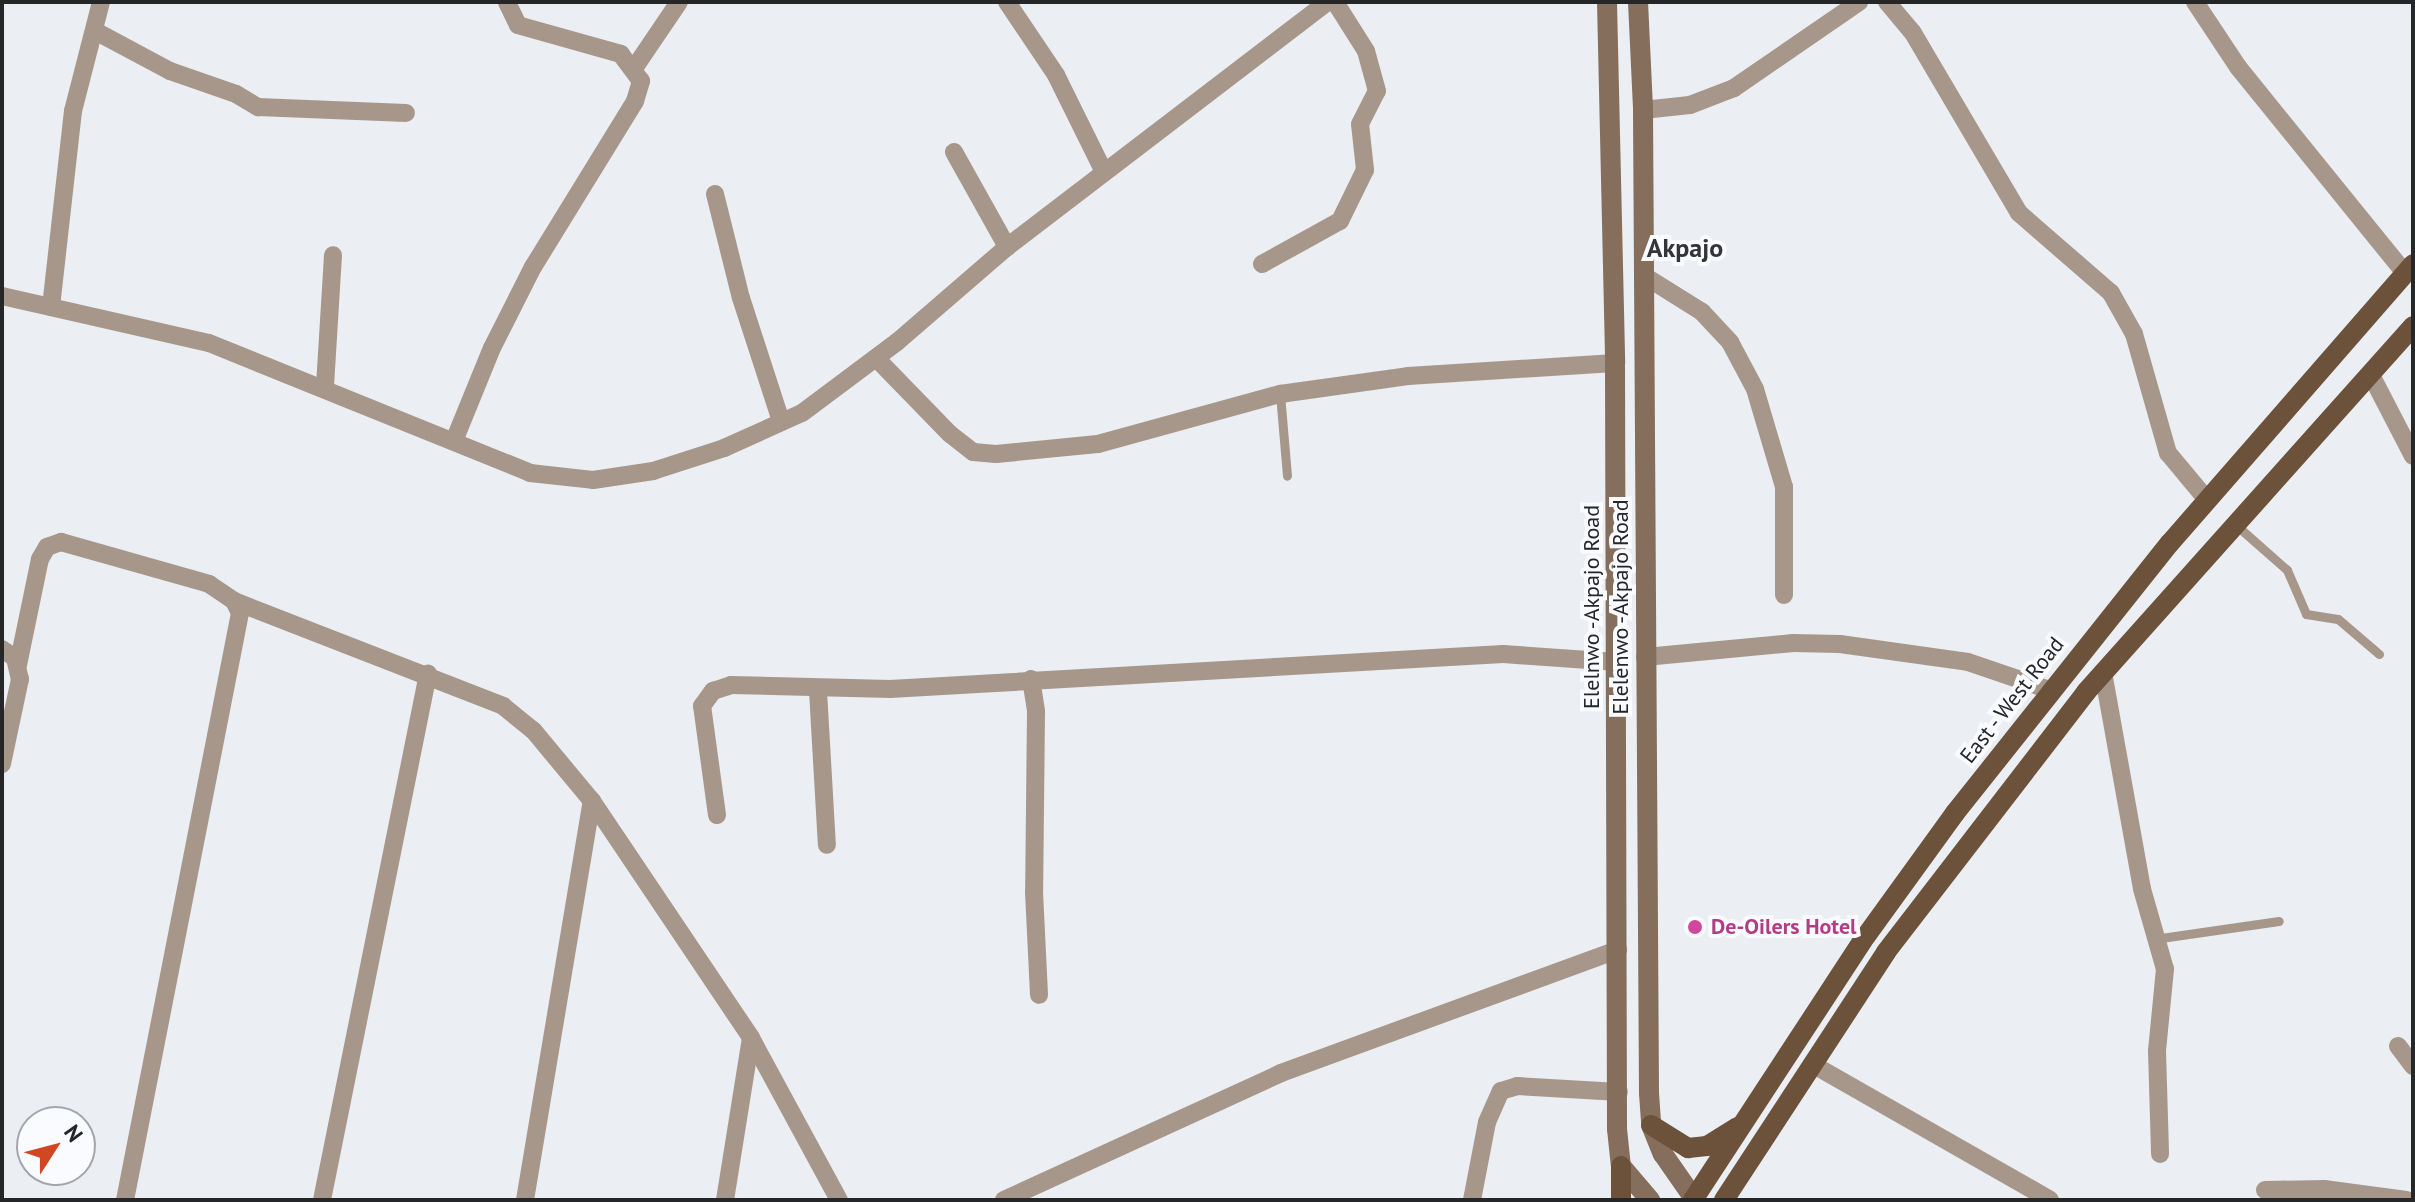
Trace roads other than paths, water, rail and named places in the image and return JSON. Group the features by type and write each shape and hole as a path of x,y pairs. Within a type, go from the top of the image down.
{"main road":[{"name":"Elelnwo -Akpajo Road","path":"1607,2 1615,363 1621,1166"},
{"name":"Elelenwo -Akpajo Road","path":"1638,2 1643,110 1651,1125 1663,1154 1694,1200"},
{"name":"East - West Road","path":"1694,1200 1866,936 2050,690 2409,268"},
{"path":"1724,1200 1886,952 2103,672 2413,326"},
{"path":"1651,1125 1688,1148 1707,1146 1746,1119"},
{"path":"1621,1166 1621,1200"},
{"path":"1621,1166 1650,1200"}],"street":[{"path":"51,307 73,111 97,32 101,2"},
{"path":"454,441 492,348 533,267 635,101 641,81 635,67 621,54 518,25 507,2"},
{"path":"635,67 679,2"},
{"path":"1007,2 1056,75 1104,172"},
{"path":"2,296 209,343 325,386 530,473 593,480 653,471 724,448 802,413 876,358 1007,247 1328,2"},
{"path":"1262,264 1340,221 1365,170 1360,124 1377,91 1366,51 1335,2"},
{"path":"1643,110 1690,105 1734,88 1859,2"},
{"path":"1887,2 1913,33 2019,213 2111,293 2134,334 2168,453 2208,501"},
{"path":"2195,2 2238,67 2409,268"},
{"path":"97,32 170,71 236,94 258,107 406,113"},
{"path":"954,152 1007,247"},
{"path":"715,194 741,298 781,421"},
{"path":"325,386 332,333 333,255"},
{"path":"1643,275 1702,312 1730,342 1755,389 1784,487 1784,595"},
{"path":"876,358 950,434 973,452 996,454 1098,444 1280,394 1408,376 1615,363"},
{"path":"2371,375 2413,456"},
{"path":"2,764 40,559 47,547 61,542 209,584 234,601 428,674 503,706 533,730 592,801 751,1038 839,1200"},
{"path":"125,1200 240,613 234,601"},
{"path":"1645,657 1793,643 1840,644 1968,662 2050,690"},
{"path":"2,649 18,665"},
{"path":"717,815 701,725 702,706 713,691 731,685 818,691 1503,654 1617,662"},
{"path":"2103,672 2154,939 2165,969 2157,1051 2160,1154"},
{"path":"322,1200 428,674"},
{"path":"1031,679 1036,712 1034,892 1039,995"},
{"path":"818,691 827,845"},
{"path":"525,1200 592,801"},
{"path":"1004,1200 1281,1073 1618,950"},
{"path":"725,1200 751,1038"},
{"path":"2398,1046 2413,1066"},
{"path":"1812,1064 2050,1200"},
{"path":"1472,1200 1487,1122 1501,1091 1517,1086 1619,1092"},
{"path":"2265,1190 2324,1189 2406,1200"}],"lane":[{"path":"1280,394 1287,476"},
{"path":"2236,525 2281,562 2306,614 2338,619 2379,654"},
{"path":"2154,939 2279,921"}],"place":[{"name":"De-Oilers Hotel","path":"1695,927"}],"district":[{"name":"Akpajo","path":"1685,248"}]}
